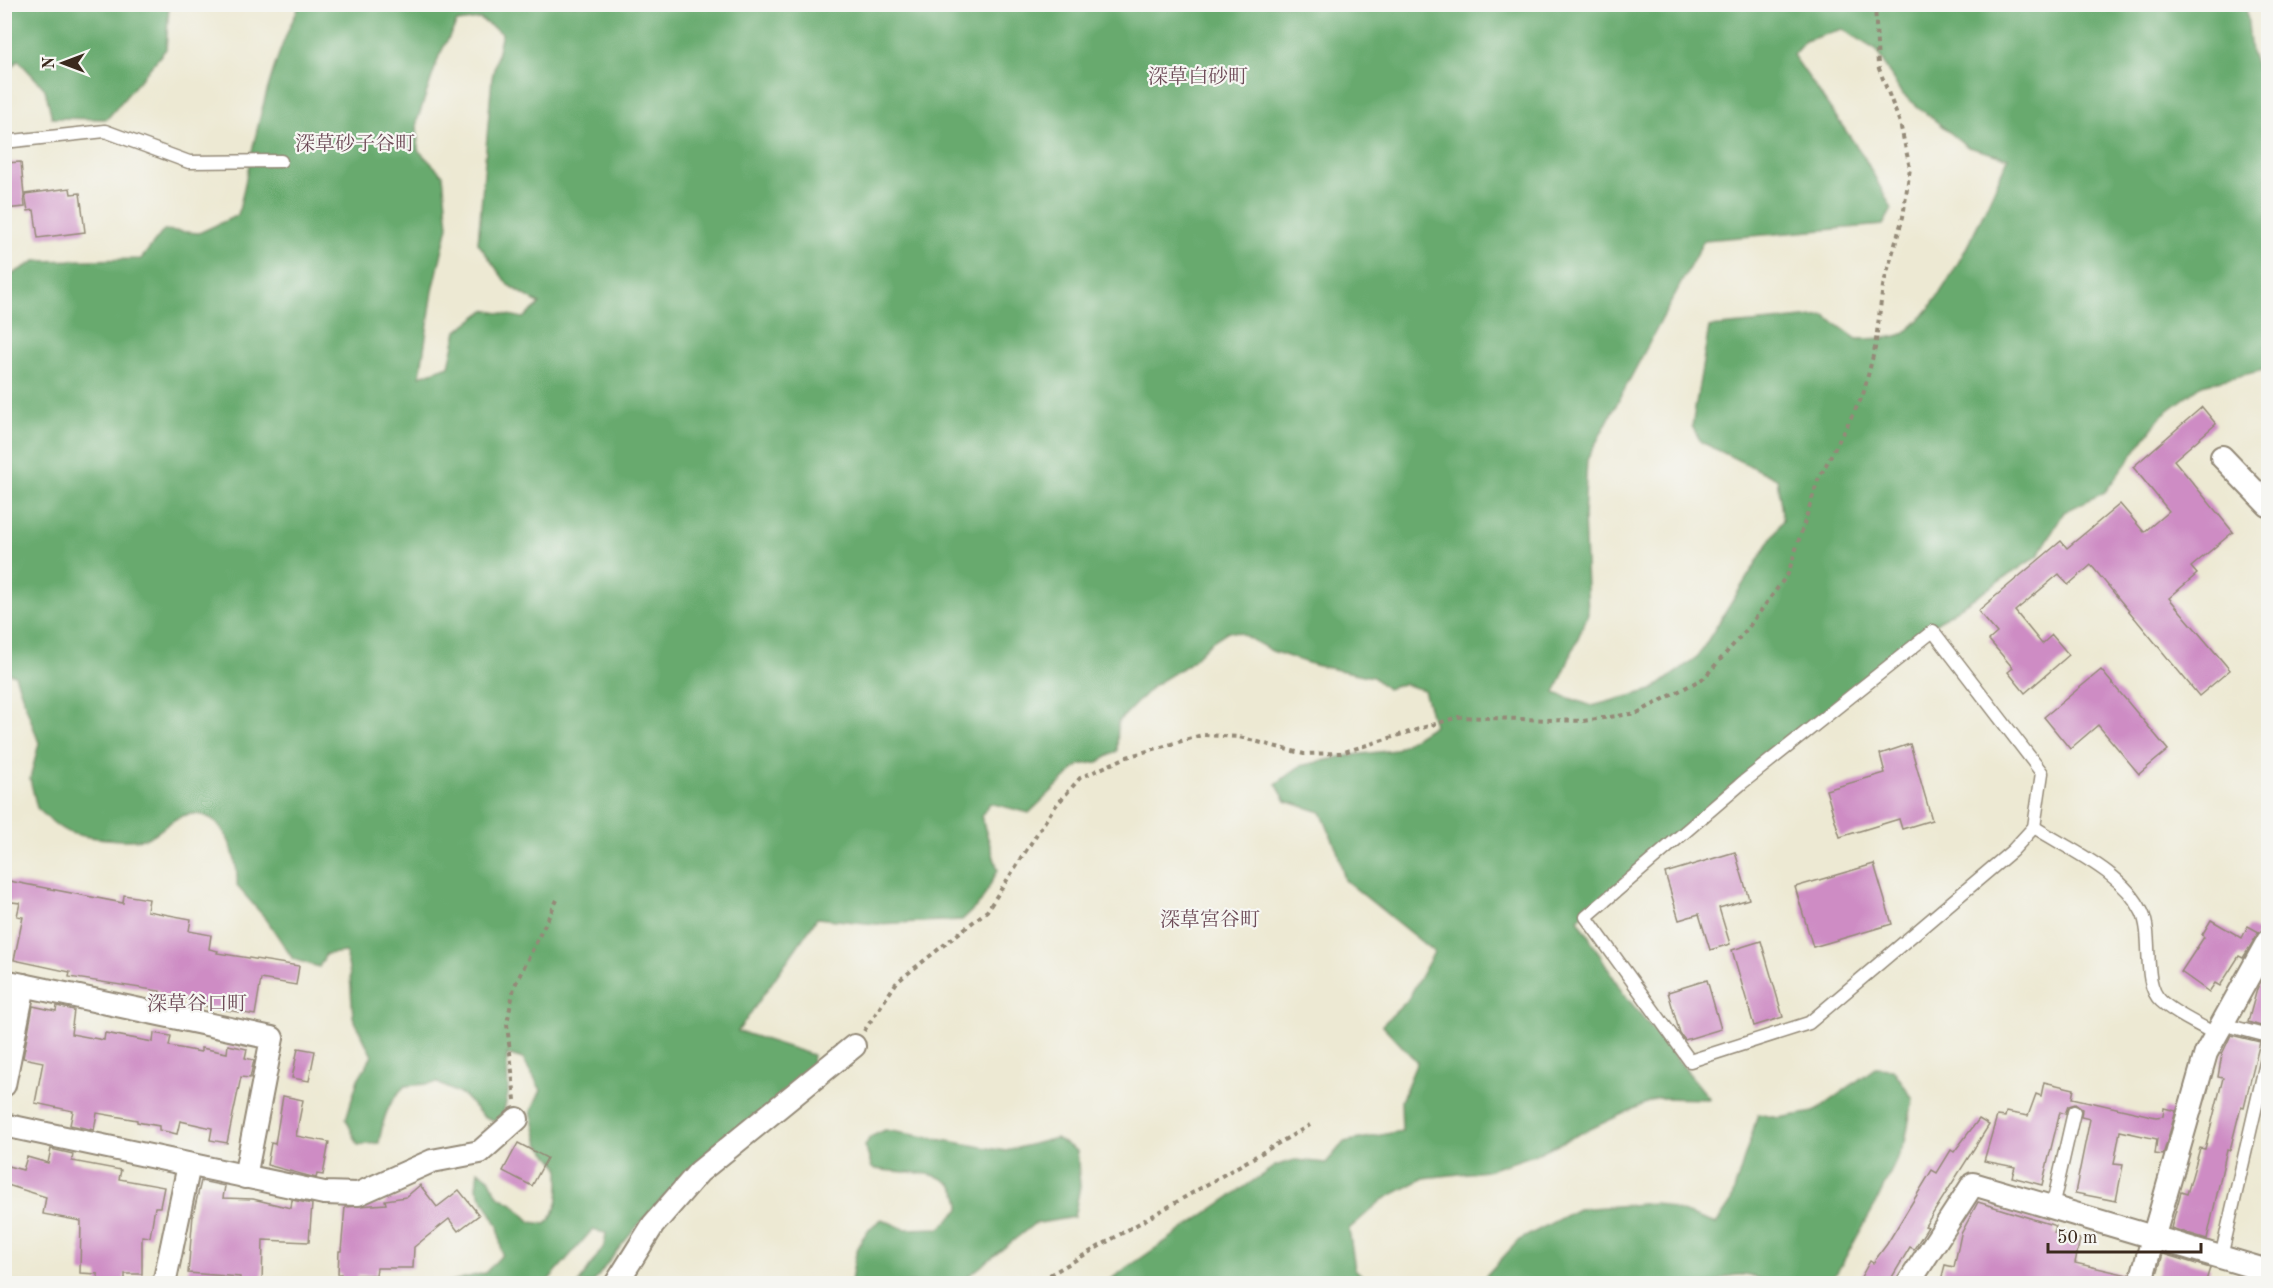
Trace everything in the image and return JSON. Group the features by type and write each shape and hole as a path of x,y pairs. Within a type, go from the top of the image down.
{"street":[{"path":"2222,457 2268,505"},
{"path":"2140,1284 2206,1053 2268,941"},
{"path":"4,1085 14,983 272,1038 245,1177"},
{"path":"616,1284 653,1225 699,1172 854,1046"},
{"path":"4,1125 324,1193 358,1194 432,1161 480,1152 517,1119"},
{"path":"164,1284 189,1165"},
{"path":"1908,1284 1973,1184 2268,1271"}],"lane":[{"path":"4,142 105,130 189,162 281,161"},
{"path":"1933,631 2042,772 2034,827 2012,851 1809,1023 1690,1061 1586,917 1742,783 1933,631"},
{"path":"2034,827 2116,879 2142,911 2149,933 2153,988 2161,1001 2219,1030 2268,1036"},
{"path":"2221,1257 2268,1054"},
{"path":"2052,1208 2074,1112"}],"path":[{"path":"854,1046 897,982 987,911 1053,809 1080,778 1117,761 1202,735 1239,737 1305,754 1341,753 1458,717 1594,720 1637,713 1704,678 1748,628 1788,574 1818,480 1863,395 1875,348 1883,286 1903,217 1910,168 1900,123 1878,66 1875,4"},
{"path":"517,1119 507,1024 514,987 558,900"},
{"path":"1034,1284 1310,1125"}],"green space":[{"path":"5,4 169,5 166,49 107,119 52,118 45,89 18,60 5,77"},
{"path":"2246,4 2251,53 2268,94 2268,369 2202,385 2162,415 2105,492 2064,512 2038,556 1934,624 1656,850 1578,919 1623,993 1710,1099 1657,1098 1534,1155 1486,1171 1424,1178 1382,1200 1349,1229 1355,1269 1370,1283 1105,1283 1275,1166 1295,1160 1326,1163 1344,1142 1402,1131 1401,1101 1417,1062 1382,1025 1407,1001 1434,952 1345,880 1337,850 1321,812 1286,801 1276,784 1300,766 1345,756 1395,750 1434,725 1424,690 1403,684 1387,689 1373,677 1314,665 1272,651 1240,633 1228,631 1211,642 1189,664 1153,686 1118,722 1117,751 1098,762 1079,765 1029,813 990,803 981,816 998,870 981,902 962,920 876,924 817,918 738,1031 813,1055 809,1080 741,1127 701,1160 621,1245 593,1283 579,1283 604,1246 606,1233 592,1230 546,1283 444,1283 485,1273 502,1255 498,1226 476,1187 478,1171 489,1178 498,1196 513,1204 531,1222 546,1224 557,1204 559,1167 539,1144 531,1111 541,1090 523,1059 507,1054 508,1094 501,1123 483,1116 464,1096 438,1083 405,1086 387,1112 379,1143 358,1145 346,1119 358,1079 372,1056 353,1017 346,952 326,954 319,967 293,959 267,920 237,886 235,861 226,835 208,817 196,814 182,816 148,838 135,840 82,836 66,831 54,823 37,808 30,779 39,743 15,675 5,672 4,279 35,261 141,259 164,230 199,233 238,215 270,81 300,5","holes":["480,19 502,33 492,78 478,243 508,285 540,304 523,318 485,310 457,331 449,366 420,376 433,291 448,226 443,175 418,150 417,121 439,56 457,22","1842,29 1876,50 1901,93 1968,147 2008,158 1977,227 1948,280 1917,322 1902,334 1886,338 1857,339 1825,316 1709,327 1692,426 1701,442 1777,479 1783,520 1698,656 1652,690 1592,706 1555,693 1588,614 1584,516 1587,460 1704,240 1883,225 1892,209 1864,157 1793,55 1805,41"]},
{"path":"1875,1068 1893,1069 1913,1099 1905,1142 1874,1207 1832,1281 1789,1285 1752,1276 1737,1275 1714,1284 1479,1283 1519,1240 1578,1209 1656,1203 1716,1224 1730,1204 1758,1114 1779,1118 1814,1112"},
{"path":"885,1130 1006,1151 1056,1138 1077,1151 1080,1186 1074,1217 1034,1224 960,1283 851,1283 858,1247 867,1232 882,1219 904,1229 940,1228 960,1209 957,1194 951,1184 940,1178 928,1174 872,1168 865,1146 870,1137"}],"building":[{"path":"21,162 25,207 4,209 4,163"},
{"path":"70,188 71,194 80,193 85,232 38,238 34,210 28,211 25,194"},
{"path":"2202,407 2216,424 2174,460 2233,532 2191,567 2197,574 2169,598 2230,670 2199,696 2091,565 2068,585 2059,574 2015,611 2042,644 2052,635 2069,655 2025,693 2008,672 2013,668 1989,640 1997,633 1978,611 2061,541 2067,548 2120,504 2144,532 2169,511 2133,467"},
{"path":"2101,670 2168,750 2139,774 2098,725 2070,749 2044,717"},
{"path":"1910,744 1932,820 1902,829 1899,819 1840,837 1826,790 1885,773 1880,754"},
{"path":"1735,852 1749,899 1719,908 1730,944 1710,950 1699,914 1679,920 1665,873"},
{"path":"1874,864 1892,924 1813,947 1795,887"},
{"path":"4,880 123,903 124,895 149,899 147,911 191,919 189,931 211,935 209,949 218,951 217,953 299,966 296,985 261,979 255,1015 192,1004 193,1000 159,995 160,991 69,977 70,972 14,960 23,917 17,916 20,903 4,901"},
{"path":"2211,920 2242,938 2248,926 2259,932 2243,958 2239,956 2220,986 2215,983 2209,992 2181,972 2204,937 2202,935"},
{"path":"1761,941 1783,1017 1754,1026 1732,950"},
{"path":"2268,968 2268,1011 2264,1027 2248,1022 2257,989"},
{"path":"1707,980 1721,1029 1685,1040 1680,1034 1668,992"},
{"path":"33,1006 56,1011 57,1006 74,1010 71,1034 104,1040 105,1033 153,1042 154,1033 171,1036 169,1046 201,1052 201,1048 227,1053 228,1045 247,1049 245,1058 254,1060 250,1078 241,1077 227,1143 210,1140 212,1128 180,1121 177,1134 159,1130 159,1126 137,1122 137,1120 97,1113 94,1130 70,1125 73,1111 35,1103 43,1062 23,1058"},
{"path":"2231,1035 2260,1042 2244,1107 2241,1106 2230,1150 2227,1149 2207,1239 2171,1228 2181,1192 2187,1194 2200,1148 2205,1149 2223,1078 2218,1077 2222,1054"},
{"path":"298,1048 315,1051 309,1081 292,1078"},
{"path":"2044,1082 2074,1089 2072,1098 2156,1117 2163,1116 2164,1108 2176,1111 2163,1155 2155,1154 2157,1139 2120,1131 2114,1164 2123,1165 2116,1201 2075,1193 2090,1119 2081,1117 2082,1109 2075,1104 2068,1106 2065,1114 2060,1112 2042,1185 2012,1177 2015,1167 1984,1161 1997,1116 2005,1117 2006,1112 2028,1116 2036,1094 2041,1096"},
{"path":"283,1096 303,1100 296,1136 329,1142 323,1175 317,1174 316,1178 267,1165 271,1143 275,1144"},
{"path":"1979,1119 1989,1125 1925,1226 1928,1227 1914,1249 1910,1247 1888,1284 1857,1284 1870,1261 1873,1263 1887,1244 1932,1170 1937,1173 1951,1150 1954,1152"},
{"path":"518,1143 547,1158 532,1186 503,1171"},
{"path":"51,1149 73,1154 72,1161 121,1170 119,1179 164,1187 160,1207 155,1207 150,1237 142,1236 142,1274 125,1274 125,1284 98,1284 98,1274 80,1273 81,1221 43,1214 46,1197 4,1184 4,1165 23,1170 27,1157 48,1163"},
{"path":"201,1181 225,1186 223,1198 253,1199 291,1208 292,1200 312,1204 309,1242 263,1240 262,1284 240,1284 240,1277 188,1273 193,1215"},
{"path":"420,1185 437,1207 459,1190 479,1215 458,1231 449,1219 414,1247 413,1268 377,1268 376,1275 358,1275 358,1284 341,1284 341,1274 338,1274 339,1251 341,1251 345,1207 386,1204 385,1200 406,1197"},
{"path":"1978,1202 2056,1226 2054,1233 2080,1239 2075,1263 2128,1275 2127,1284 1940,1284 1945,1265 1954,1267 1961,1234"},
{"path":"2163,1254 2210,1268 2205,1284 2154,1284"}],"district":[{"name":"深草白砂町","path":"1198,76"},
{"name":"深草砂子谷町","path":"355,143"},
{"name":"深草宮谷町","path":"1210,919"},
{"name":"深草谷口町","path":"197,1003"}]}
